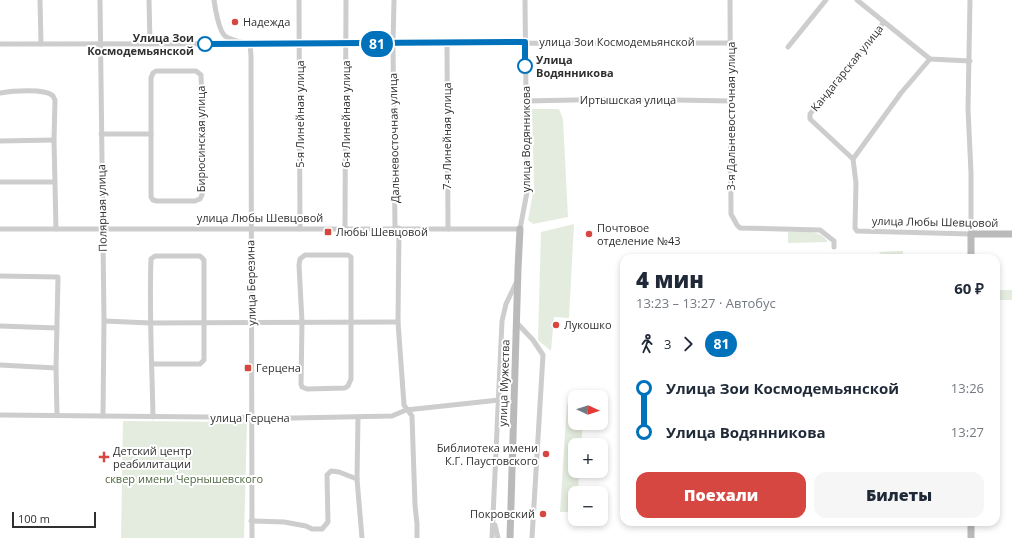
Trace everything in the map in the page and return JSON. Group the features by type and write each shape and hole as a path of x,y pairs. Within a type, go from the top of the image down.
{"street":[{"path":"40,0 41,44"},
{"name":"Полярная улица","path":"100,0 104,321 103,416"},
{"path":"149,0 150,44"},
{"path":"214,0 218,19 224,35 231,39 250,44"},
{"name":"5-я Линейная улица","path":"299,0 300,228"},
{"name":"6-я Линейная улица","path":"345,228 346,0"},
{"name":"Дальневосточная улица","path":"394,0 393,44 398,322 404,406 412,416 417,538"},
{"name":"улица Водянникова","path":"520,229 527,192 525,42 526,0"},
{"name":"3-я Дальневосточная улица","path":"730,0 731,214 740,228 820,230 834,241 834,247"},
{"path":"788,47 826,0"},
{"path":"857,0 930,59 970,60"},
{"path":"970,0 968,109 971,173 971,254"},
{"name":"Кандагарская улица","path":"853,160 810,119 810,114 884,22"},
{"name":"улица Зои Космодемьянской","path":"0,44 393,44 525,42 730,43"},
{"name":"7-я Линейная улица","path":"447,43 448,229"},
{"name":"улица Березина","path":"250,44 252,538"},
{"path":"853,160 901,93 930,59"},
{"name":"Бирюсинская улица","path":"156,71 193,71 199,73 202,79 203,133 202,195 200,199 194,201 153,200 151,197 151,134 151,78 153,74 156,71"},
{"path":"0,93 15,91 51,94 55,100 54,182 56,229"},
{"name":"Иртышская улица","path":"526,101 731,101"},
{"path":"101,134 151,134"},
{"path":"0,141 54,140"},
{"name":"улица Любы Шевцовой","path":"853,160 856,183 855,228 857,231 1012,234"},
{"path":"0,182 54,182"},
{"name":"улица Любы Шевцовой","path":"0,229 520,229"},
{"name":"улица Мужества","path":"510,538 517,280 520,229"},
{"path":"152,364 200,364 204,360 203,258 197,255 155,256 151,259 151,323 152,364 154,417"},
{"path":"305,255 350,255 352,259 352,322 351,379 348,386 342,389 307,389 302,386 302,322 300,259 305,255"},
{"path":"0,276 58,277 56,368 57,415"},
{"path":"492,538 502,321 506,304 517,280"},
{"path":"104,321 151,323 398,322"},
{"path":"517,323 533,340 543,355 532,538"},
{"path":"0,326 57,328"},
{"path":"0,366 56,368"},
{"name":"улица Герцена","path":"0,415 252,418 392,416 406,410 499,400"},
{"path":"358,416 356,479 362,538"},
{"path":"251,521 284,522 306,526 312,529 322,529 328,522 327,475 331,470 356,479"},
{"path":"494,518 498,538"},
{"path":"971,526 971,538"}],"green space":[{"path":"532,109 559,109 563,119 568,217 533,224 528,220 534,187"},
{"path":"574,224 569,318 554,317 551,351 538,340 541,232"},
{"path":"805,231 815,233 820,235 828,242 788,243 788,232"},
{"path":"903,251 903,254 881,254 879,252"},
{"path":"1000,290 1012,290 1012,300 1000,300"},
{"path":"567,403 568,430 582,430 582,438 568,438 568,478 579,478 578,486 568,486 568,512 560,512"},
{"name":"сквер имени Чернышевского","path":"123,421 247,422 244,538 121,538"}],"bus line":[{"name":"81","path":"205,44 525,42 525,66"}],"place":[{"name":"Надежда","path":"235,22"},
{"name":"Улица Зои Космодемьянской","path":"205,44"},
{"name":"Улица Водянникова","path":"525,66"},
{"name":"Любы Шевцовой","path":"328,232"},
{"name":"Почтовое отделение №43","path":"589,234"},
{"name":"Лукошко","path":"556,325"},
{"name":"Герцена","path":"248,368"},
{"name":"Библиотека имени К.Г. Паустовского","path":"546,454"},
{"name":"Детский центр реабилитации","path":"104,457"},
{"name":"Покровский","path":"543,514"}]}
